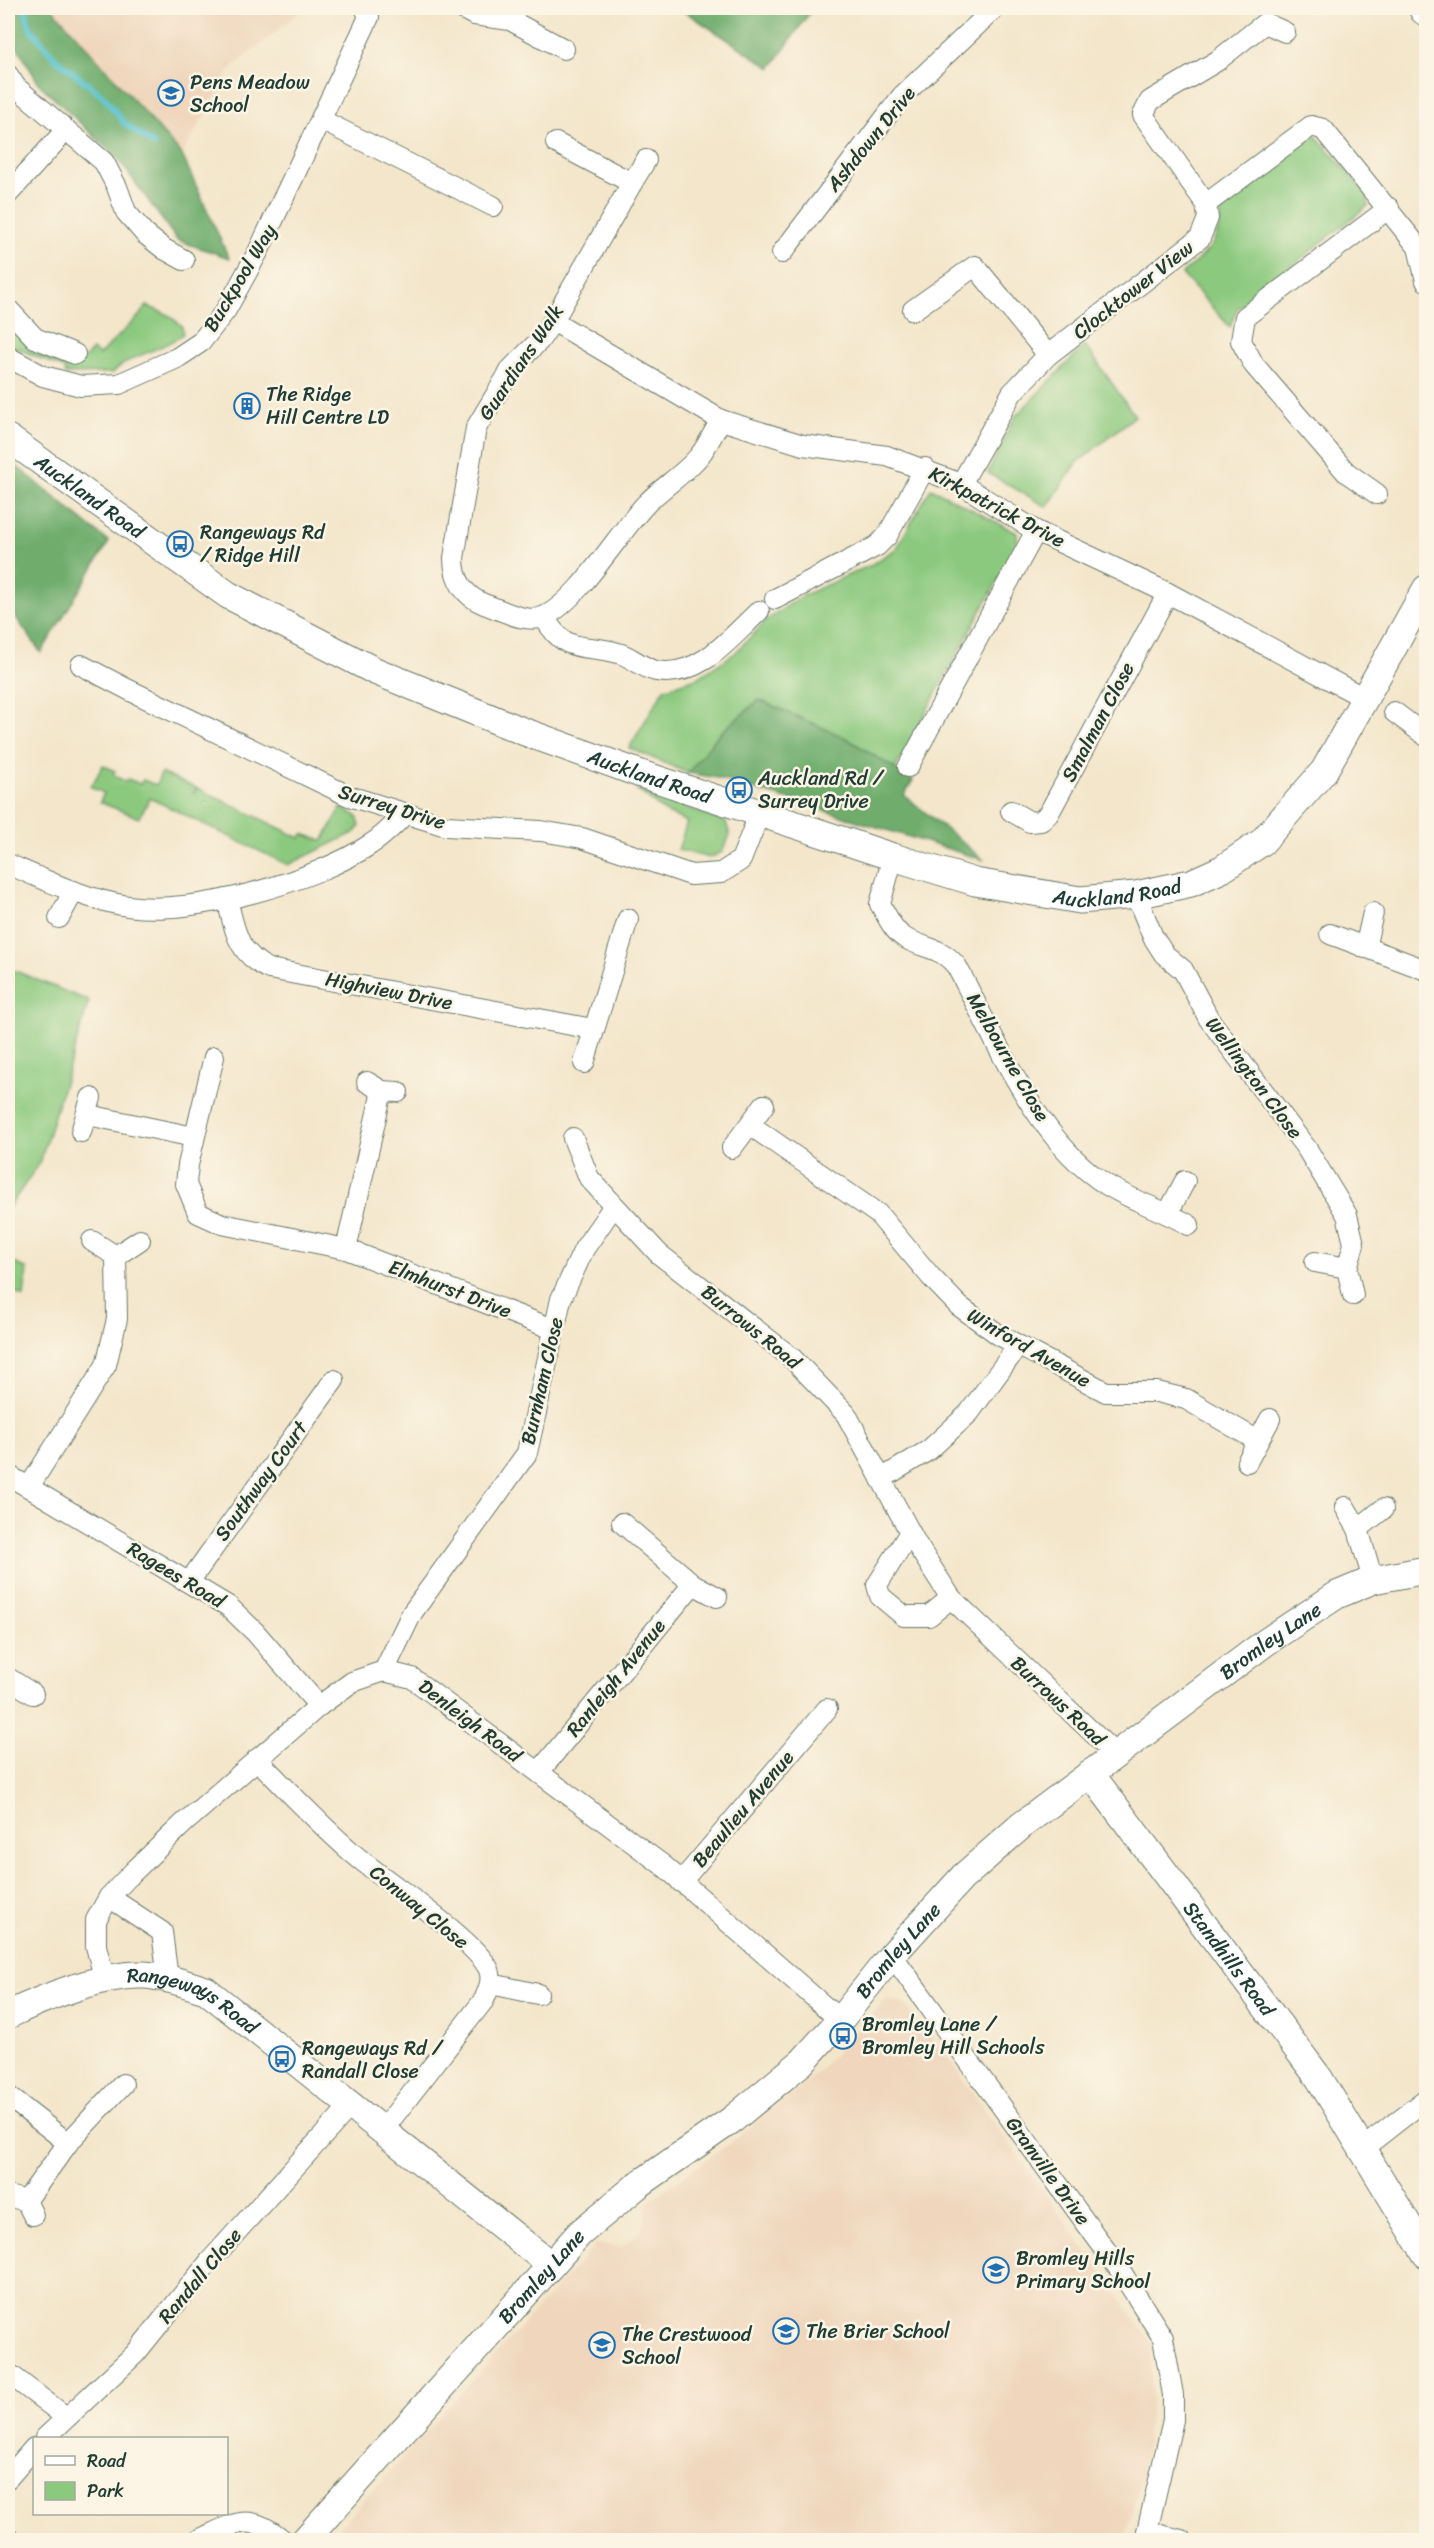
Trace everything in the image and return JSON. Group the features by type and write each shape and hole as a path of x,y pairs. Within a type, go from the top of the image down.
{"street":[{"name":"Buckpool Way","path":"8,357 43,376 81,386 119,384 169,362 201,342 226,309 258,252 369,17 365,8"},
{"path":"461,8 474,15 510,20 564,49"},
{"name":"Ashdown Drive","path":"782,253 902,96 995,8"},
{"path":"1285,32 1265,23 1217,61 1150,101 1143,115 1206,204 1311,126 1323,129 1389,208 1418,247 1426,281"},
{"path":"8,75 16,87 104,162 126,212 146,234 164,249 184,260"},
{"path":"321,120 493,206"},
{"path":"8,194 66,130"},
{"path":"556,143 633,183"},
{"name":"Guardians Walk","path":"544,617 530,619 475,600 461,586 454,569 476,428 512,368 539,341 553,321 646,160"},
{"name":"Clocktower View","path":"961,484 1012,393 1048,355 1200,238 1208,218 1206,204"},
{"path":"1377,494 1346,472 1254,365 1241,341 1245,316 1389,208"},
{"path":"913,310 975,266 1048,355"},
{"path":"8,309 35,338 75,354"},
{"name":"Kirkpatrick Drive","path":"553,321 721,420 803,445 887,456 925,468 961,484 1036,531 1168,593 1366,699"},
{"path":"721,420 700,455 645,505 564,604 544,617 551,630 579,647 619,653 649,669 668,672 681,671 696,665 759,611"},
{"name":"Auckland Road","path":"8,438 228,595 375,671 567,747 893,857 975,882 1080,900 1136,895 1191,883 1222,869 1262,842 1324,771 1426,589"},
{"path":"775,599 877,546 887,536 925,468"},
{"path":"908,767 1036,531"},
{"name":"Smalman Close","path":"1011,811 1030,822 1041,821 1049,813 1168,593"},
{"name":"Surrey Drive","path":"81,664 280,765 349,796 446,826 541,831 582,838 691,875 721,873 741,861 760,812"},
{"path":"1394,712 1426,735"},
{"path":"8,864 74,891 126,906 190,907 280,884 347,858 372,844 405,814"},
{"name":"Melbourne Close","path":"893,857 880,904 889,920 906,938 935,948 950,958 957,967 1029,1101 1052,1134 1075,1161 1107,1185 1190,1225"},
{"path":"59,918 74,891"},
{"name":"Wellington Close","path":"1136,895 1153,937 1164,954 1183,970 1209,1019 1307,1149 1347,1215 1354,1244 1347,1268"},
{"name":"Highview Drive","path":"227,899 235,932 245,952 269,969 593,1029"},
{"path":"1365,948 1373,913"},
{"path":"584,1063 628,920"},
{"path":"1330,934 1426,970"},
{"name":"Elmhurst Drive","path":"214,1057 194,1137 186,1184 198,1213 222,1224 346,1249 553,1329"},
{"path":"346,1249 382,1088"},
{"path":"732,1148 764,1105"},
{"path":"87,1115 194,1137"},
{"name":"Winford Avenue","path":"750,1125 878,1214 959,1306 1018,1346 1106,1392 1157,1392 1186,1399 1258,1441"},
{"name":"Burrows Road","path":"573,1138 589,1178 613,1207 659,1254 792,1358 846,1414 910,1532 951,1598 1114,1753"},
{"path":"1168,1213 1185,1181"},
{"name":"Burnham Close","path":"384,1671 412,1613 527,1453 561,1299 584,1249 613,1207"},
{"path":"92,1240 116,1256"},
{"path":"116,1256 140,1240"},
{"path":"29,1487 106,1365 117,1318 116,1256"},
{"path":"1315,1262 1347,1268 1353,1295"},
{"path":"881,1479 929,1450 969,1413 1018,1346"},
{"name":"Southway Court","path":"189,1582 334,1380"},
{"path":"1247,1461 1270,1419"},
{"name":"Ragees Road","path":"8,1475 228,1606 255,1632 318,1706"},
{"path":"1345,1507 1358,1529 1373,1580"},
{"path":"1358,1529 1383,1509"},
{"path":"622,1523 693,1584 717,1597"},
{"path":"910,1532 877,1585 880,1596 893,1610 904,1616 929,1616 951,1598"},
{"name":"Bromley Lane","path":"305,2541 580,2233 611,2207 733,2119 793,2069 840,2020 892,1955 963,1877 1022,1825 1114,1753 1266,1642 1336,1595 1373,1580 1426,1570"},
{"name":"Ranleigh Avenue","path":"539,1772 693,1584"},
{"path":"105,1980 96,1946 96,1920 109,1896 184,1822 318,1706 352,1682 384,1671"},
{"name":"Denleigh Road","path":"384,1671 412,1678 539,1772 681,1882 840,2020"},
{"name":"Beaulieu Avenue","path":"681,1882 812,1742 827,1709"},
{"name":"Conway Close","path":"257,1759 316,1821 358,1858 468,1944 488,1969 491,1984"},
{"name":"Standhills Road","path":"1090,1773 1319,2078 1426,2254"},
{"path":"109,1896 162,1932 168,1979"},
{"name":"Granville Drive","path":"892,1955 1120,2270 1163,2338 1173,2395 1173,2420 1146,2536"},
{"name":"Rangeways Road","path":"8,2016 32,2004 105,1980 142,1975 168,1979 206,1990 551,2265"},
{"path":"382,2131 484,2000 491,1984 538,1994"},
{"path":"8,2096 68,2143"},
{"path":"22,2204 68,2143 119,2097"},
{"path":"1362,2150 1426,2099"},
{"name":"Randall Close","path":"47,2437 135,2354 210,2261 350,2106"},
{"path":"8,2373 66,2417"},
{"path":"8,2478 33,2449"},
{"path":"198,2541 245,2520 266,2526 283,2541"},
{"path":"1146,2536 1182,2541"}],"shaded area":[{"name":"Pens Meadow School","path":"52,8 305,8 230,69 182,155 145,117"},
{"path":"887,1999 904,2003 952,2064 1152,2343 1152,2393 1142,2476 1124,2540 328,2540 596,2244 621,2247 642,2231 648,2202 730,2143 811,2079"}],"green space":[{"path":"8,8 52,8 182,155 229,258 177,240 119,160 39,84 8,31"},
{"path":"679,8 813,8 771,68"},
{"path":"1315,135 1367,194 1368,206 1237,309 1230,327 1182,274 1211,245 1218,230 1222,206 1301,142"},
{"path":"147,306 168,315 182,326 183,334 165,345 126,362 113,373 65,374 65,369 8,344 8,322 32,347 79,363 93,350 99,355"},
{"path":"1085,345 1135,416 1077,463 1047,507 988,473 1014,418"},
{"path":"8,459 109,542 41,653 8,606"},
{"path":"931,488 1017,533 1017,545 895,769 846,738 759,700 718,735 688,773 629,748 664,689 699,677 735,653 768,619 802,596 871,565 896,549"},
{"path":"759,700 846,738 913,780 904,795 984,860 718,778 688,773 718,735"},
{"path":"103,765 115,771 113,775 126,782 128,779 140,784 143,780 156,785 161,773 196,788 193,794 197,788 300,838 303,834 323,841 341,808 357,816 360,826 354,833 288,865 150,798 139,818 100,802 104,793 91,787"},
{"path":"636,789 726,822 730,835 722,852 710,858 678,850 687,822 665,812"},
{"path":"8,968 89,1001 40,1162 8,1209"},
{"path":"8,1260 27,1269 24,1297 8,1290"}],"waterway":[{"path":"25,8 30,28 55,58 104,97 124,123 154,145"}],"place":[{"name":"Pens Meadow School","path":"171,93"},
{"name":"The Ridge Hill Centre LD","path":"247,406"},
{"name":"Rangeways Rd / Ridge Hill","path":"180,544"},
{"name":"Auckland Rd / Surrey Drive","path":"739,790"},
{"name":"Bromley Lane / Bromley Hill Schools","path":"843,2036"},
{"name":"Rangeways Rd / Randall Close","path":"282,2059"},
{"name":"Bromley Hills Primary School","path":"996,2270"},
{"name":"The Brier School","path":"786,2331"},
{"name":"The Crestwood School","path":"602,2345"}]}
